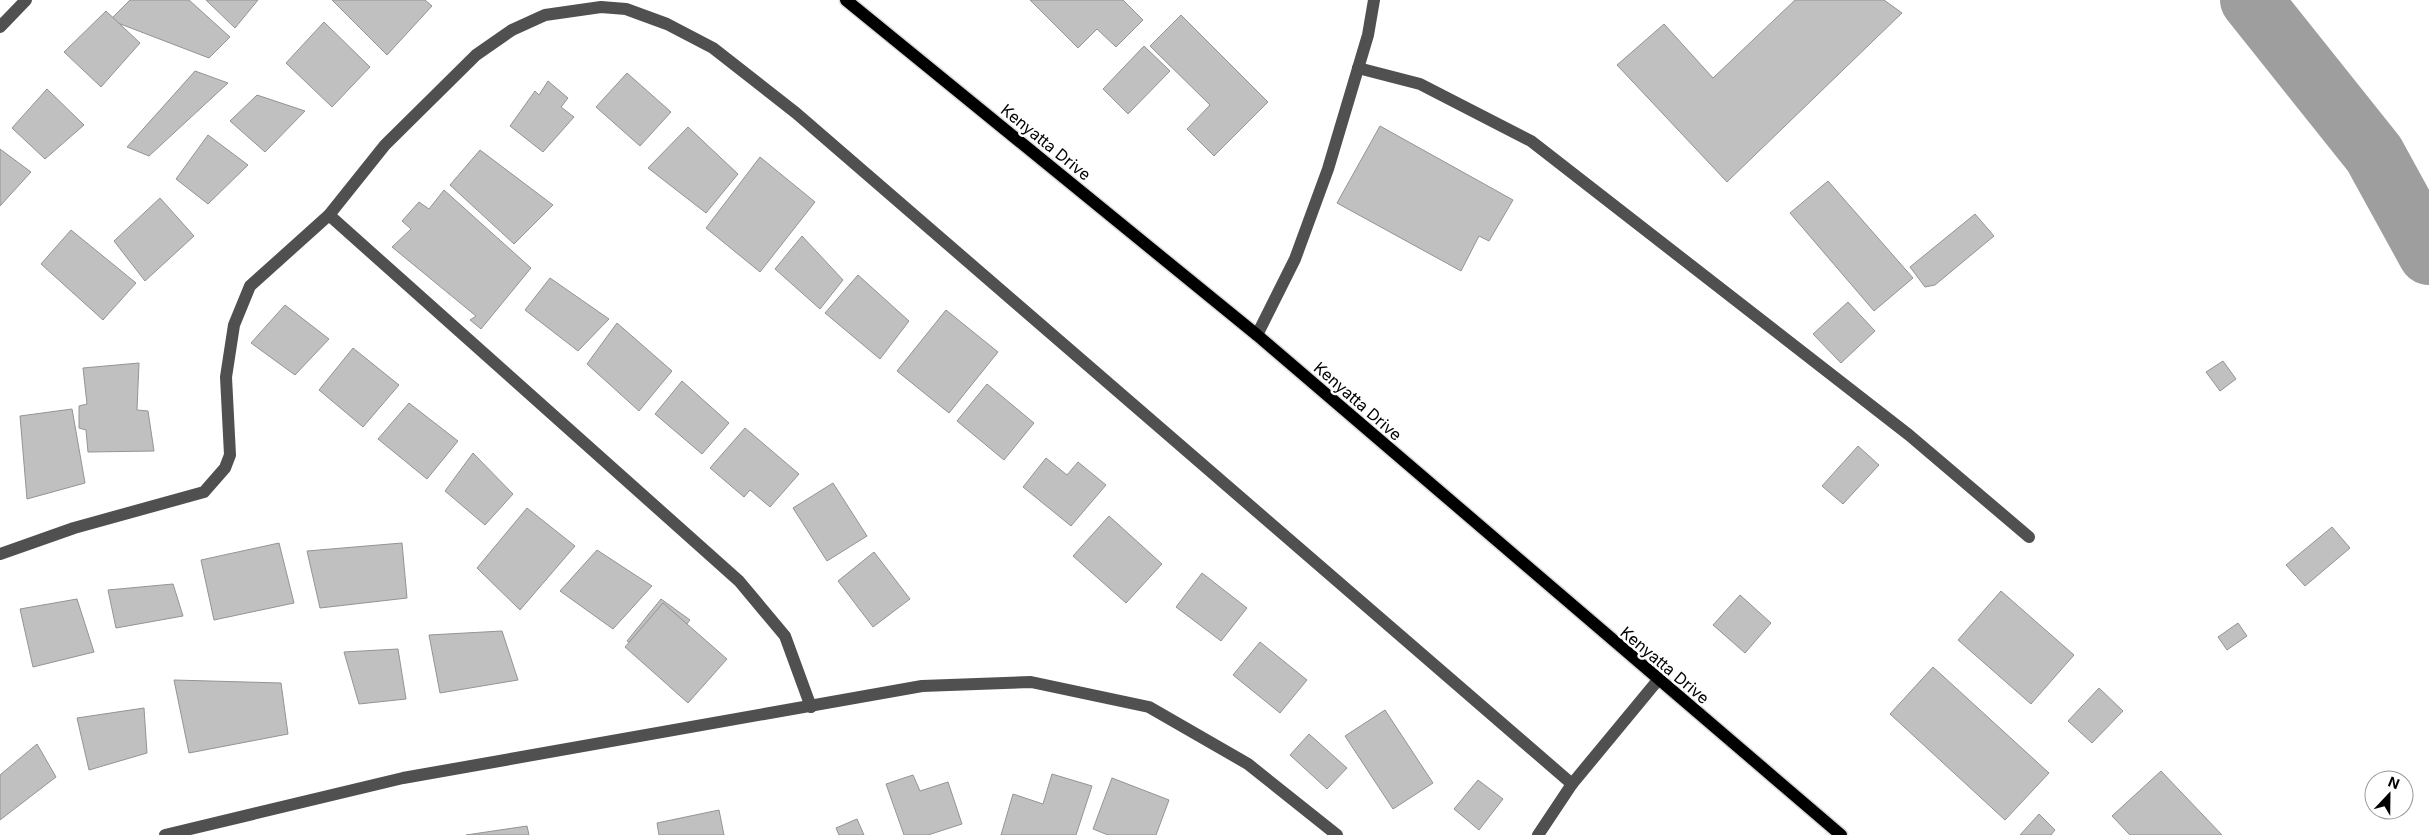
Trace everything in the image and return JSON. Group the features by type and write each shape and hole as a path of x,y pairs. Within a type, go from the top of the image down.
{"main road":[{"name":"Kenyatta Drive","path":"846,0 1256,335 1841,835"}],"street":[{"path":"0,27 26,0"},
{"path":"1256,335 1295,259 1328,169 1368,35 1374,0"},
{"path":"0,554 74,528 204,492 225,468 230,455 226,377 234,325 250,286 330,214 385,146 476,55 512,30 545,15 601,6 626,9 667,24 713,48 796,113 1572,784"},
{"path":"1358,68 1420,84 1530,141 1909,435 2030,537"},
{"path":"330,214 738,581 785,636 811,707"},
{"path":"1538,835 1572,784 1658,680"},
{"path":"165,835 403,778 922,686 1031,682 1149,707 1248,764 1337,835"}],"building":[{"path":"130,0 189,0 230,37 209,58 110,20"},
{"path":"206,0 258,0 235,28"},
{"path":"332,0 425,0 432,6 387,55"},
{"path":"1030,0 1123,0 1143,20 1116,47 1097,29 1078,48"},
{"path":"1795,0 1884,0 1902,13 1727,182 1617,65 1664,24 1713,78"},
{"path":"106,11 140,43 101,87 64,52"},
{"path":"1181,15 1268,102 1214,156 1187,129 1210,105 1150,46"},
{"path":"324,22 370,67 332,107 286,63"},
{"path":"1144,46 1170,71 1128,114 1103,89"},
{"path":"195,71 228,83 149,156 127,147"},
{"path":"627,73 671,112 640,146 596,107"},
{"path":"548,81 568,98 561,107 574,117 543,152 510,126 535,91 539,95"},
{"path":"47,89 84,125 45,159 12,128"},
{"path":"257,95 305,111 265,152 230,121"},
{"path":"1380,126 1513,200 1489,241 1479,236 1461,271 1337,203"},
{"path":"688,127 738,174 706,213 648,168"},
{"path":"208,135 248,165 208,204 176,179"},
{"path":"0,149 31,172 0,206"},
{"path":"480,150 553,205 514,244 450,185"},
{"path":"760,157 815,202 760,272 706,228"},
{"path":"1828,181 1913,278 1874,311 1790,213"},
{"path":"444,190 531,268 481,329 470,320 476,316 392,247 411,229 402,221 419,202 429,209"},
{"path":"160,198 194,236 145,281 114,241"},
{"path":"1975,214 1994,236 1935,285 1925,287 1910,267"},
{"path":"71,230 136,283 103,320 41,264"},
{"path":"802,236 843,280 820,309 775,269"},
{"path":"858,275 909,321 880,359 825,313"},
{"path":"550,278 609,319 578,351 525,310"},
{"path":"1848,302 1875,331 1841,363 1813,334"},
{"path":"285,305 329,339 295,375 251,343"},
{"path":"946,310 998,352 949,413 897,371"},
{"path":"617,323 672,371 639,411 587,364"},
{"path":"353,348 399,385 363,427 319,390"},
{"path":"2223,361 2236,379 2220,391 2206,372"},
{"path":"139,363 137,410 148,411 154,451 88,452 86,430 79,428 79,406 87,404 83,368"},
{"path":"682,381 729,423 702,454 655,414"},
{"path":"987,384 1034,423 1004,460 957,421"},
{"path":"409,403 458,441 427,479 378,439"},
{"path":"72,409 85,483 27,499 20,416"},
{"path":"745,428 799,474 770,507 750,490 744,497 710,468"},
{"path":"1858,446 1879,465 1843,504 1822,486"},
{"path":"473,453 513,494 485,525 445,491"},
{"path":"1046,458 1067,475 1078,462 1106,485 1071,526 1023,487"},
{"path":"833,483 867,536 827,561 793,508"},
{"path":"527,508 575,546 520,610 477,568"},
{"path":"1109,516 1162,564 1126,603 1073,556"},
{"path":"2332,527 2350,548 2305,586 2286,565"},
{"path":"279,543 294,603 214,620 201,560"},
{"path":"402,543 407,598 320,608 307,551"},
{"path":"597,550 652,586 613,629 560,591"},
{"path":"874,552 910,599 873,627 838,581"},
{"path":"1202,573 1247,608 1221,641 1176,607"},
{"path":"173,584 183,616 116,628 108,590"},
{"path":"2001,591 2074,655 2031,704 1958,640"},
{"path":"1740,595 1771,623 1745,653 1713,625"},
{"path":"77,599 94,652 33,667 20,609"},
{"path":"661,599 690,620 658,659 627,641"},
{"path":"663,603 727,659 688,703 625,647"},
{"path":"2238,623 2247,636 2227,650 2218,637"},
{"path":"502,631 518,680 440,693 429,635"},
{"path":"1260,642 1307,680 1280,713 1233,675"},
{"path":"398,649 406,699 359,704 344,652"},
{"path":"1933,667 2049,773 2005,820 1890,714"},
{"path":"174,680 281,683 288,734 189,753"},
{"path":"2099,688 2123,711 2092,743 2068,721"},
{"path":"144,708 147,753 89,770 77,718"},
{"path":"1385,710 1433,783 1393,809 1345,736"},
{"path":"1309,734 1347,768 1327,789 1290,755"},
{"path":"37,744 56,777 0,820 0,775"},
{"path":"2161,771 2222,835 2130,835 2112,816"},
{"path":"1052,774 1092,786 1076,835 1001,835 1013,794 1043,804"},
{"path":"913,775 920,791 948,782 962,824 928,835 904,835 886,784"},
{"path":"1112,778 1169,800 1156,835 1108,835 1093,829"},
{"path":"1478,780 1503,799 1479,830 1454,809"},
{"path":"719,810 724,835 659,835 657,823"},
{"path":"2039,814 2055,830 2051,835 2020,835"},
{"path":"857,819 864,835 839,835 836,828"},
{"path":"527,826 529,835 466,835"}],"waterway":[{"path":"2251,0 2374,154 2429,254"}]}
